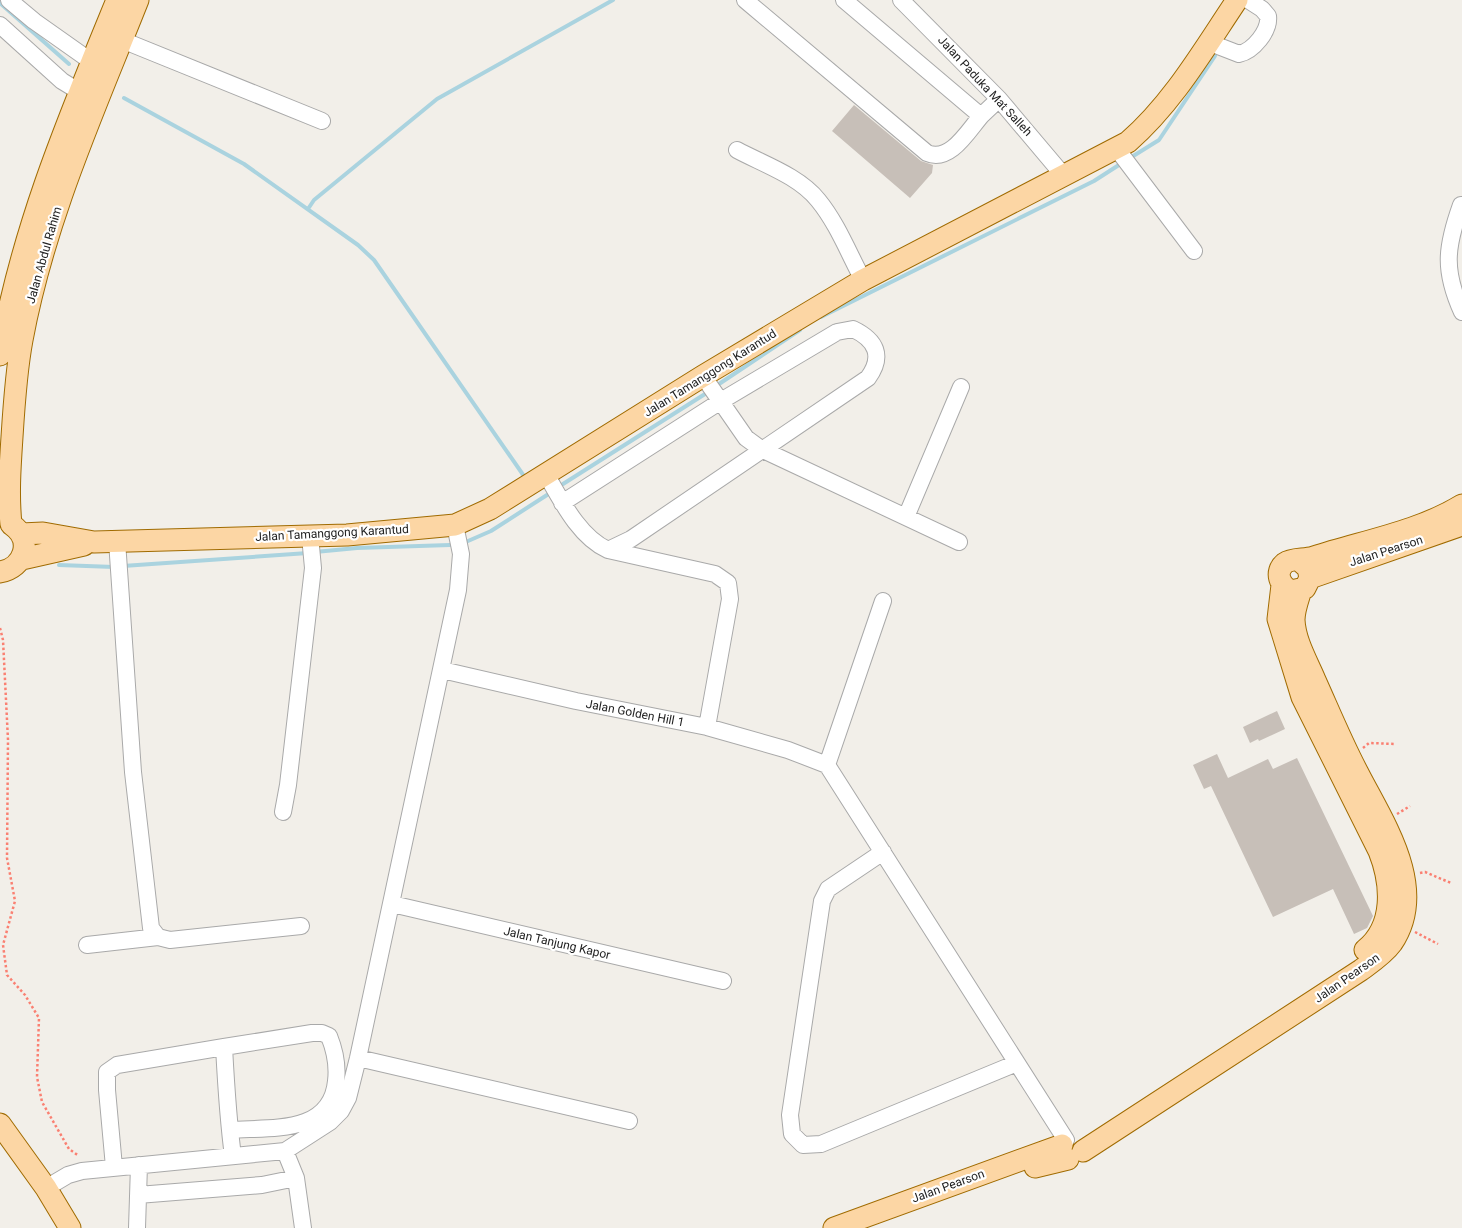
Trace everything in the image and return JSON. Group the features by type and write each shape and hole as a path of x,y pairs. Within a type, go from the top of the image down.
{"main road":[{"name":"Jalan Abdul Rahim","path":"1,346 20,264 42,186 117,0"},
{"name":"Jalan Abdul Rahim","path":"22,559 25,546 11,527 9,484 13,420 22,341 31,297 72,164 138,0"},
{"name":"Jalan Tamanggong Karantud","path":"11,527 94,542 118,556 311,542 455,525 490,509 703,376 863,280 1064,176 1126,162 1147,126 1167,102 1237,0"},
{"path":"1298,579 1446,515 1462,505"},
{"name":"Jalan Pearson","path":"834,1228 1071,1147 1352,961 1374,943 1382,930 1388,907 1389,892 1384,865 1302,698 1278,619 1298,579 1462,525"},
{"name":"Jalan Tamanggong Karantud","path":"0,572 9,570 22,559 94,542"},
{"name":"Jalan Pearson","path":"868,1228 1038,1166 1361,970 1391,944 1400,925 1404,901 1404,875 1392,840 1351,759 1298,643 1294,618 1298,579"},
{"path":"0,1124 46,1188 70,1228"}],"street":[{"path":"9,0 34,21 92,62"},
{"path":"745,0 927,152 936,156 948,152 999,99"},
{"path":"844,0 981,116"},
{"name":"Jalan Paduka Mat Salleh","path":"900,0 999,99 1064,176"},
{"path":"1208,42 1239,54 1247,51 1256,43 1266,29 1268,16 1262,9 1248,0"},
{"path":"0,25 62,81 80,92"},
{"path":"122,40 322,121"},
{"path":"737,150 797,183 818,199 863,280"},
{"path":"1126,162 1194,251"},
{"path":"1460,205 1447,254 1452,282 1462,312"},
{"path":"562,503 721,402 846,329 853,329 869,340 878,356 878,364 868,378 631,539 608,550"},
{"path":"703,376 746,438 761,449 959,542"},
{"path":"906,517 962,387"},
{"path":"546,474 562,503 592,540 608,550 715,574 728,583 730,599 707,727"},
{"path":"46,1188 68,1175 97,1168 285,1151 330,1122 341,1111 348,1098 358,1058 442,670 460,566 461,554 455,525"},
{"path":"283,812 288,786 313,568 311,542"},
{"path":"118,556 134,782 149,919 151,928 158,937"},
{"path":"883,602 827,765 1071,1147"},
{"name":"Jalan Golden Hill 1","path":"442,670 576,701 707,727 779,747 827,765"},
{"path":"882,852 828,889 822,901 790,1115 792,1134 803,1145 820,1144 1017,1063"},
{"name":"Jalan Tanjung Kapor","path":"392,904 723,981"},
{"path":"86,945 158,937 170,940 301,926"},
{"path":"114,1167 107,1072 117,1065 322,1033 329,1036 338,1067 332,1102 318,1116 307,1122 289,1126 230,1130"},
{"path":"224,1048 233,1156"},
{"path":"358,1058 629,1121"},
{"path":"285,1151 296,1178 303,1228"},
{"path":"137,1228 139,1165"},
{"path":"138,1196 262,1185 296,1178"}],"path":[{"path":"0,628 3,640 8,740 7,858 15,901 3,944 7,975 25,995 39,1018 37,1078 42,1102 69,1149 97,1168"},
{"path":"1351,759 1369,743 1395,744"},
{"path":"1404,875 1425,872 1451,883"},
{"path":"1400,925 1438,944"}],"building":[{"path":"854,105 921,161 933,165 932,173 910,198 832,131"},
{"path":"1277,711 1285,729 1250,743 1243,727"},
{"path":"1217,754 1228,778 1268,759 1273,769 1297,758 1373,916 1367,928 1354,934 1333,889 1273,917 1211,786 1204,789 1193,765"}],"waterway":[{"path":"308,209 314,200 437,99 613,0"},
{"path":"0,3 69,64"},
{"path":"1130,158 1159,140 1215,56"},
{"path":"124,98 244,164 358,245 374,260 526,479"},
{"path":"821,317 1094,181 1122,163"},
{"path":"719,384 800,330"},
{"path":"563,484 705,394"},
{"path":"468,541 491,531 547,495"},
{"path":"315,552 357,548 450,545"},
{"path":"123,566 308,553"},
{"path":"59,565 114,567"}]}
